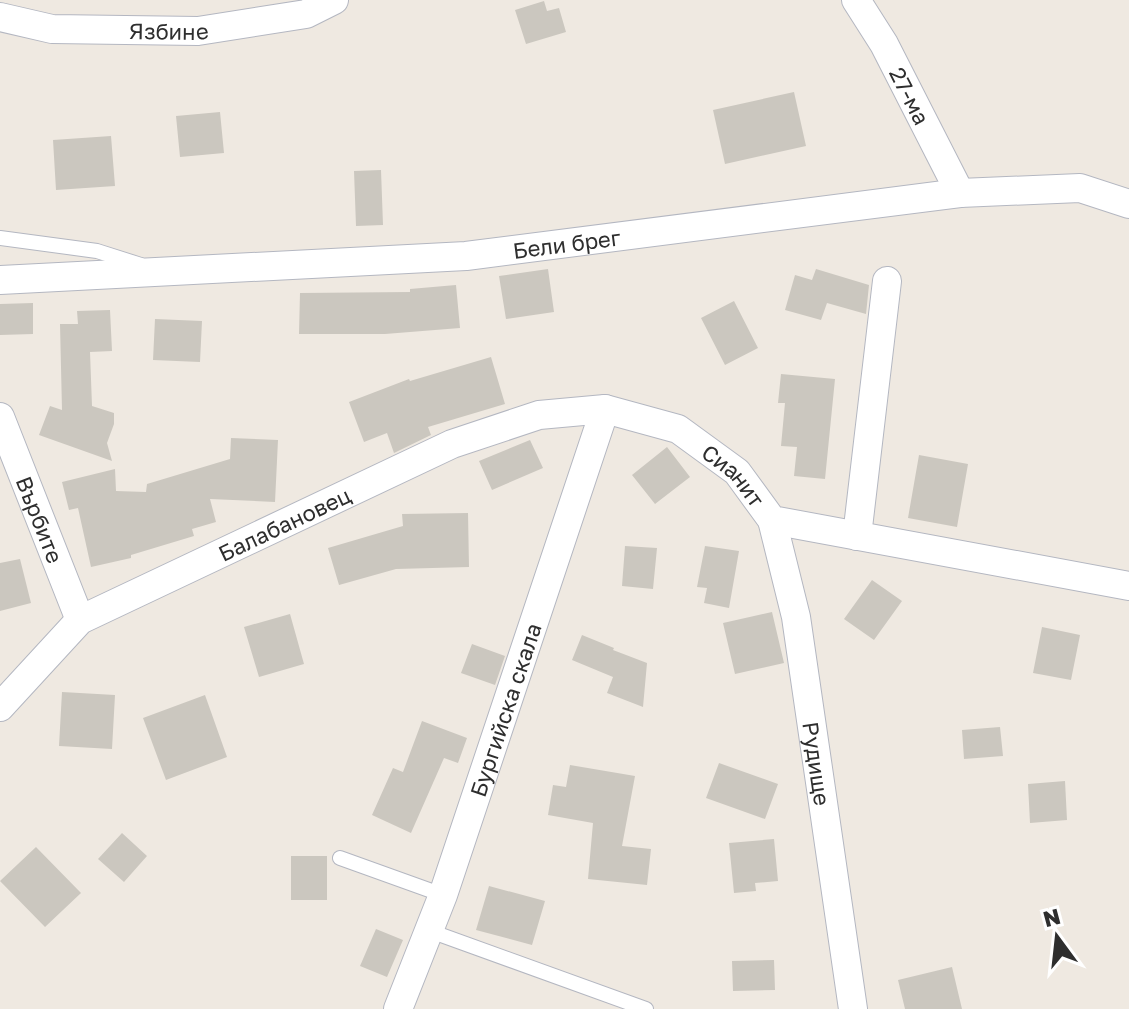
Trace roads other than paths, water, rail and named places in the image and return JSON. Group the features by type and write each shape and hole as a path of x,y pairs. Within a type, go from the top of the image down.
{"street":[{"name":"Язбине","path":"0,17 52,29 198,31 306,14 334,0"},
{"name":"27-ма","path":"856,0 884,44 960,193"},
{"name":"Бели брег","path":"0,280 466,256 960,193 1080,188 1129,204"},
{"path":"857,536 887,281"},
{"name":"Сианит","path":"605,409 678,429 737,472 772,520 1129,586"},
{"name":"Балабановец","path":"0,707 80,620 452,444 539,415 605,409"},
{"name":"Бургийска скала","path":"398,1009 443,895 605,409"},
{"name":"Върбите","path":"0,417 80,620"},
{"name":"Рудище","path":"772,520 796,617 853,1009"}],"lane":[{"path":"0,238 97,251 163,273"},
{"path":"340,858 443,895"},
{"path":"430,931 646,1009"}]}
